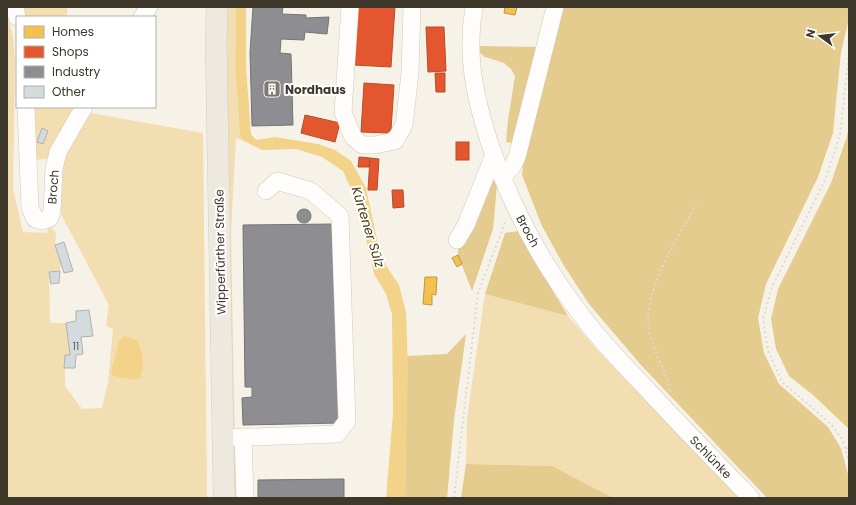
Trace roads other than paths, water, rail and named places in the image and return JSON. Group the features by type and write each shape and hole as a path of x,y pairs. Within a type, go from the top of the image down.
{"main road":[{"name":"Wipperfürther Straße","path":"217,7 216,42 233,437 224,498"}],"street":[{"path":"143,16 149,7"},
{"path":"350,7 343,112 353,137 362,145 375,145 395,141 404,125 410,73 412,7"},
{"name":"Broch","path":"474,7 470,45 471,71 481,115 502,177 514,205 554,276 582,317 611,351 672,416"},
{"path":"502,177 512,167 517,157 555,7"},
{"name":"Broch","path":"26,108 30,208 35,218 42,221 50,218 52,211 54,169 58,152 83,108"},
{"path":"457,240 466,225 494,155"},
{"path":"245,498 233,437 337,434 347,421 340,216 311,191 277,181 266,191"},
{"name":"Schlünke","path":"672,416 751,498"}],"water":[{"name":"Kürtener Sülz","path":"236,7 246,7 246,66 251,134 256,140 275,137 318,144 335,150 351,161 366,188 381,258 399,285 406,312 408,366 405,498 386,498 393,413 392,314 386,294 374,274 358,205 343,171 322,157 296,149 262,150 244,141 240,136 235,64"},
{"path":"125,336 137,340 141,349 143,364 142,373 140,378 135,380 113,376 111,372 119,341"}],"place":[{"name":"Nordhaus","path":"272,89"}]}
